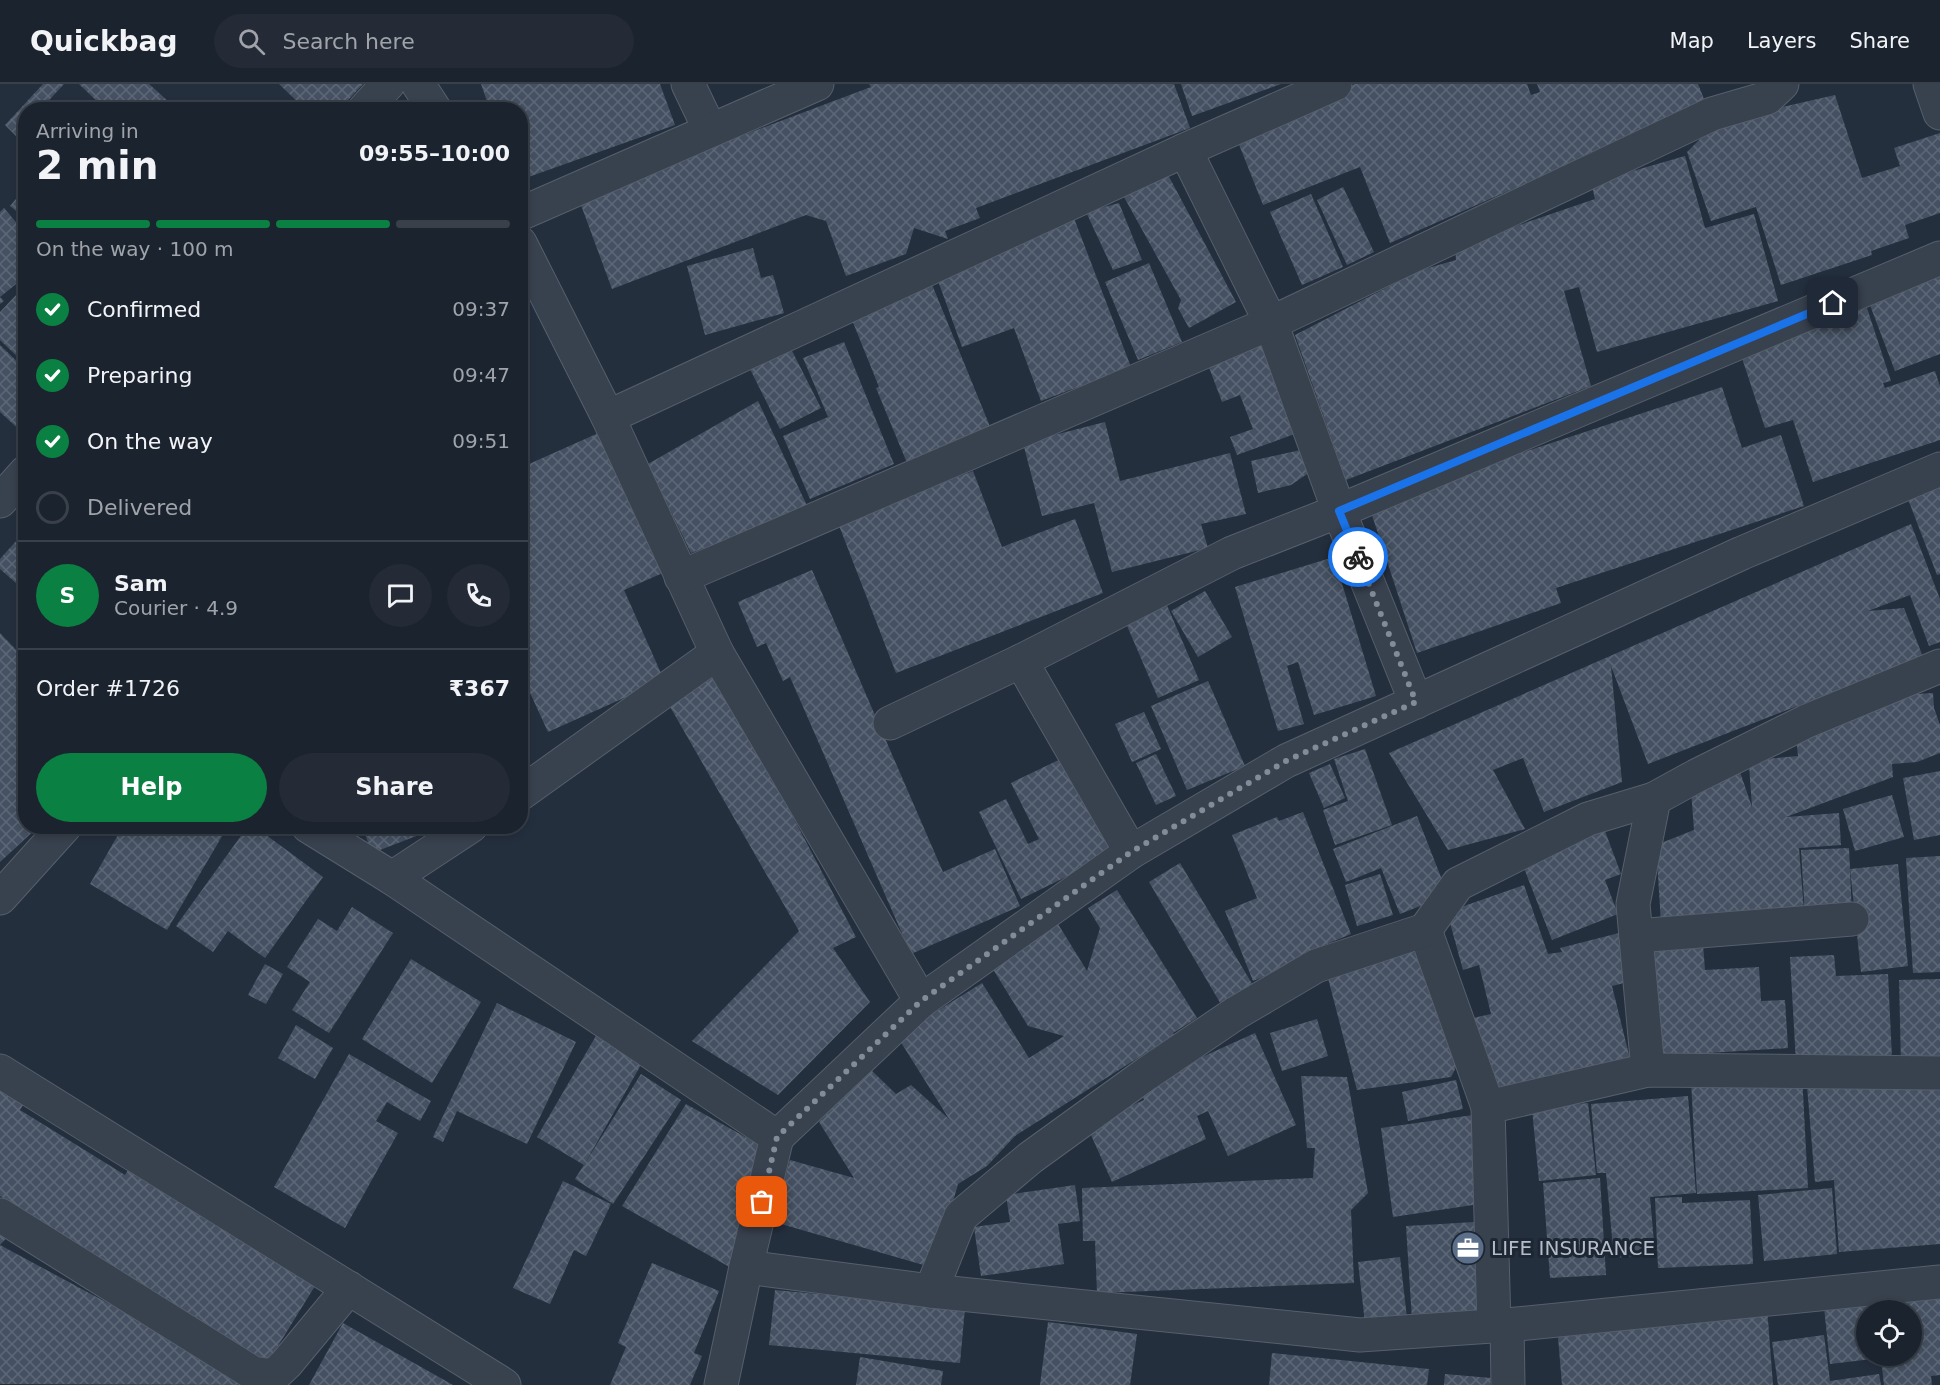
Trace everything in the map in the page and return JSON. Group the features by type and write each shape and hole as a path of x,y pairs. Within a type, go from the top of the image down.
{"street":[{"path":"371,102 388,84"},
{"path":"418,84 430,102"},
{"path":"688,84 711,130"},
{"path":"528,210 817,84"},
{"path":"608,417 1185,150 1335,84"},
{"path":"681,577 1270,323 1712,114 1767,98 1782,84"},
{"path":"1930,84 1940,113"},
{"path":"1185,150 1270,323 1339,511 1416,702"},
{"path":"890,723 1021,661 1232,553 1339,511 1940,258"},
{"path":"528,259 608,417 717,653 921,1001"},
{"path":"721,1385 777,1137 921,1001 1131,852 1286,761 1742,553 1940,469"},
{"path":"0,501 18,481"},
{"path":"528,784 717,653"},
{"path":"1021,661 1131,852"},
{"path":"931,1291 961,1216 1030,1158 1227,1019 1316,966 1425,930 1458,884 1588,819 1654,800 1696,776 1808,722 1940,666"},
{"path":"1648,1070 1634,904 1654,800"},
{"path":"0,898 58,834"},
{"path":"321,834 392,878 777,1137"},
{"path":"392,878 459,834"},
{"path":"1636,936 1852,919"},
{"path":"1425,930 1488,1107 1500,1325 1508,1385"},
{"path":"1488,1107 1648,1070 1940,1073"},
{"path":"0,1071 504,1385"},
{"path":"0,1215 253,1373 273,1376 286,1364 349,1288"},
{"path":"746,1267 931,1291 1360,1335 1500,1325 1940,1282"}],"building":[{"path":"43,84 64,84 47,102 26,102"},
{"path":"79,84 149,84 169,102 98,102"},
{"path":"279,84 363,84 346,102 298,102"},
{"path":"481,84 660,84 675,125 528,177 528,102 487,102"},
{"path":"869,84 1174,84 1190,128 976,208 980,218 945,231 948,239 914,228 906,254 846,276 826,221 806,215 612,289 578,197 871,87"},
{"path":"1181,84 1281,84 1192,116"},
{"path":"1355,84 1527,84 1531,95 1540,92 1537,84 1698,84 1706,104 1390,243 1360,167 1263,205 1236,137"},
{"path":"1835,95 1862,178 1900,166 1894,148 1940,133 1940,213 1905,225 1909,238 1871,251 1872,255 1781,285 1756,207 1711,221 1687,152 1701,138 1724,124 1774,109"},
{"path":"18,111 18,134 16,136 5,125"},
{"path":"1685,156 1705,228 1754,214 1778,301 1597,352 1579,287 1564,291 1591,386 1346,480 1295,335 1414,272 1456,260 1455,247 1595,199 1591,183"},
{"path":"1167,173 1236,302 1189,328 1178,308 1181,300 1124,197"},
{"path":"1343,187 1374,252 1347,265 1317,200"},
{"path":"1311,194 1343,267 1302,285 1270,212"},
{"path":"18,196 18,212 10,206"},
{"path":"1119,203 1142,260 1113,270 1086,212"},
{"path":"4,208 18,225 18,282 0,297 0,212"},
{"path":"1072,213 1131,367 1041,401 1014,328 962,347 937,278"},
{"path":"753,248 761,278 773,275 784,313 705,335 687,266"},
{"path":"1149,263 1182,342 1138,360 1105,282"},
{"path":"1940,273 1940,354 1895,371 1868,300"},
{"path":"931,282 991,429 907,463 876,388 879,387 850,315"},
{"path":"18,295 18,357 0,340 0,312"},
{"path":"1867,308 1891,381 1883,383 1885,388 1935,371 1940,386 1940,440 1813,482 1793,420 1765,428 1739,349"},
{"path":"786,339 821,408 780,429 745,359"},
{"path":"1268,341 1300,432 1237,455 1230,437 1253,429 1240,395 1222,402 1207,362"},
{"path":"844,342 894,464 810,499 783,436 828,417 803,358"},
{"path":"0,345 18,362 18,429 0,412"},
{"path":"1722,387 1742,448 1781,435 1804,506 1556,588 1561,603 1417,653 1368,503"},
{"path":"758,401 809,510 691,553 648,464"},
{"path":"1105,422 1120,481 1230,453 1246,514 1201,524 1208,548 1112,572 1094,503 1042,516 1023,443"},
{"path":"603,431 665,572 624,590 664,680 548,732 528,688 528,464"},
{"path":"1305,449 1310,472 1291,485 1258,493 1251,461"},
{"path":"973,471 1002,547 1075,519 1103,593 896,673 838,523"},
{"path":"1940,487 1940,574 1937,575 1908,499"},
{"path":"1911,524 1940,599 1940,642 1929,646 1910,595 1868,611 1904,608 1923,657 1648,764 1611,666 1622,782 1544,812 1523,758 1493,770 1525,829 1448,850 1389,753"},
{"path":"18,539 18,585 0,569 0,559"},
{"path":"1334,557 1376,696 1314,715 1298,662 1287,666 1304,724 1278,731 1235,587"},
{"path":"812,570 943,872 995,849 1020,906 911,954 790,677 783,681 766,643 757,647 738,602"},
{"path":"1205,591 1232,637 1198,657 1171,611"},
{"path":"1166,603 1199,680 1158,698 1125,621"},
{"path":"0,633 18,652 18,690 15,693 18,696 18,834 30,834 0,862"},
{"path":"718,674 856,937 833,948 870,1002 778,1095 692,1041 799,931 669,705"},
{"path":"1208,681 1245,766 1187,790 1151,706"},
{"path":"1933,693 1934,708 1940,725 1940,753 1917,762 1892,764 1893,777 1786,817 1839,813 1841,845 1799,848 1804,912 1661,923 1656,845 1694,830 1691,790 1740,772 1752,807 1749,765 1765,759 1798,756 1796,735 1901,695"},
{"path":"1144,712 1161,749 1132,762 1115,724"},
{"path":"1365,749 1392,825 1335,845 1323,810 1348,801 1334,759"},
{"path":"1071,754 1119,851 1021,899 979,812 1006,799 1028,844 1039,839 1011,783"},
{"path":"1156,754 1176,796 1156,805 1136,763"},
{"path":"1330,764 1345,798 1324,808 1309,773"},
{"path":"1940,771 1940,835 1914,840 1903,778"},
{"path":"1892,795 1904,837 1855,851 1843,809"},
{"path":"1303,812 1351,934 1310,951 1312,957 1253,981 1225,911 1257,898 1232,835 1277,817 1279,821"},
{"path":"1417,816 1448,895 1400,914 1381,868 1346,882 1333,849"},
{"path":"1605,831 1621,874 1605,880 1618,914 1552,940 1522,863"},
{"path":"118,834 223,834 167,930 90,884"},
{"path":"242,834 265,834 323,877 265,958 228,931 213,952 176,926"},
{"path":"365,834 422,834 372,853"},
{"path":"1849,848 1852,914 1805,916 1801,850"},
{"path":"1940,856 1940,972 1913,973 1906,858"},
{"path":"1180,863 1254,987 1222,1006 1149,882"},
{"path":"1898,864 1908,966 1861,972 1850,869"},
{"path":"1380,874 1393,915 1357,926 1345,885"},
{"path":"1524,885 1548,954 1562,952 1560,948 1623,932 1636,980 1612,986 1631,1063 1493,1098 1473,1018 1491,1014 1479,965 1463,970 1447,912"},
{"path":"1117,890 1197,1018 1015,1136 987,1166 958,1184 934,1268 781,1224 774,1217 790,1160 854,1178 819,1122 861,1076 871,1070 896,1094 911,1085 949,1119 897,1036 982,983 1029,1058 1064,1036 1028,1026 991,966 1058,924 1087,971 1100,928 1088,908"},
{"path":"352,907 393,933 329,1033 292,1010 310,982 287,967 318,919 337,931"},
{"path":"1422,938 1460,1060 1451,1077 1357,1090 1328,978"},
{"path":"1703,944 1705,970 1759,967 1761,1001 1785,1000 1788,1048 1660,1056 1653,947"},
{"path":"1834,955 1836,976 1888,974 1892,1058 1796,1063 1790,957"},
{"path":"411,959 481,1002 432,1083 362,1039"},
{"path":"265,964 283,974 266,1004 248,995"},
{"path":"1940,979 1940,1062 1901,1063 1899,980"},
{"path":"497,1003 576,1042 527,1144 457,1111 443,1142 433,1137"},
{"path":"1317,1019 1328,1056 1282,1071 1270,1033"},
{"path":"296,1025 333,1048 315,1079 278,1058"},
{"path":"600,1029 646,1056 584,1165 537,1137"},
{"path":"1255,1033 1296,1125 1228,1156 1208,1111 1197,1116 1206,1139 1112,1182 1087,1126 1144,1100 1138,1086"},
{"path":"349,1054 431,1101 420,1121 387,1102 376,1121 398,1133 345,1228 274,1187"},
{"path":"641,1074 681,1100 613,1204 575,1179"},
{"path":"1802,1074 1808,1188 1697,1194 1691,1080"},
{"path":"1940,1075 1940,1244 1839,1252 1834,1180 1815,1182 1807,1086"},
{"path":"0,1076 30,1094 20,1110 125,1175 128,1170 315,1286 268,1362 0,1196"},
{"path":"1301,1076 1347,1077 1368,1193 1351,1210 1354,1283 1097,1293 1095,1241 1083,1241 1082,1188 1313,1178 1315,1148 1307,1148"},
{"path":"1456,1080 1463,1109 1408,1121 1402,1092"},
{"path":"1688,1096 1696,1193 1650,1197 1655,1254 1614,1258 1606,1173 1597,1173 1591,1104"},
{"path":"1588,1103 1596,1175 1539,1181 1532,1109"},
{"path":"686,1104 758,1144 761,1160 748,1186 733,1269 622,1206"},
{"path":"1473,1115 1486,1203 1393,1217 1381,1128"},
{"path":"1600,1178 1606,1275 1550,1278 1543,1183"},
{"path":"563,1181 611,1204 586,1256 574,1250 550,1304 513,1288"},
{"path":"1075,1185 1080,1221 1058,1224 1064,1264 981,1276 974,1227 1010,1222 1006,1195"},
{"path":"1832,1188 1837,1254 1764,1261 1758,1195"},
{"path":"1682,1197 1682,1203 1750,1200 1753,1264 1658,1268 1655,1198"},
{"path":"1475,1222 1480,1316 1412,1320 1406,1226"},
{"path":"0,1227 11,1233 0,1245"},
{"path":"0,1245 260,1385 0,1384"},
{"path":"1400,1257 1407,1318 1365,1323 1358,1262"},
{"path":"652,1263 719,1291 694,1353 702,1356 690,1385 610,1385 626,1347 618,1343"},
{"path":"1940,1286 1940,1375 1931,1376 1932,1385 1884,1385 1882,1366 1922,1366 1922,1300 1856,1300 1856,1361 1830,1364 1823,1298"},
{"path":"775,1290 965,1308 960,1363 769,1345"},
{"path":"1767,1307 1773,1385 1562,1385 1557,1325"},
{"path":"1048,1322 1137,1334 1130,1385 1040,1385"},
{"path":"343,1323 453,1385 309,1385"},
{"path":"1824,1335 1830,1381 1879,1374 1881,1385 1778,1385 1772,1342"},
{"path":"1272,1353 1429,1369 1427,1385 1269,1385"},
{"path":"860,1357 943,1371 941,1385 856,1385"},
{"path":"1445,1374 1491,1378 1490,1385 1444,1385"}],"way so far":[{"path":"762,1202 777,1137 921,1001 1131,852 1286,761 1416,702 1358,557"}],"place":[{"name":"LIFE INSURANCE","path":"1468,1248"}],"route":[{"path":"1358,557 1339,511 1833,303"}]}
